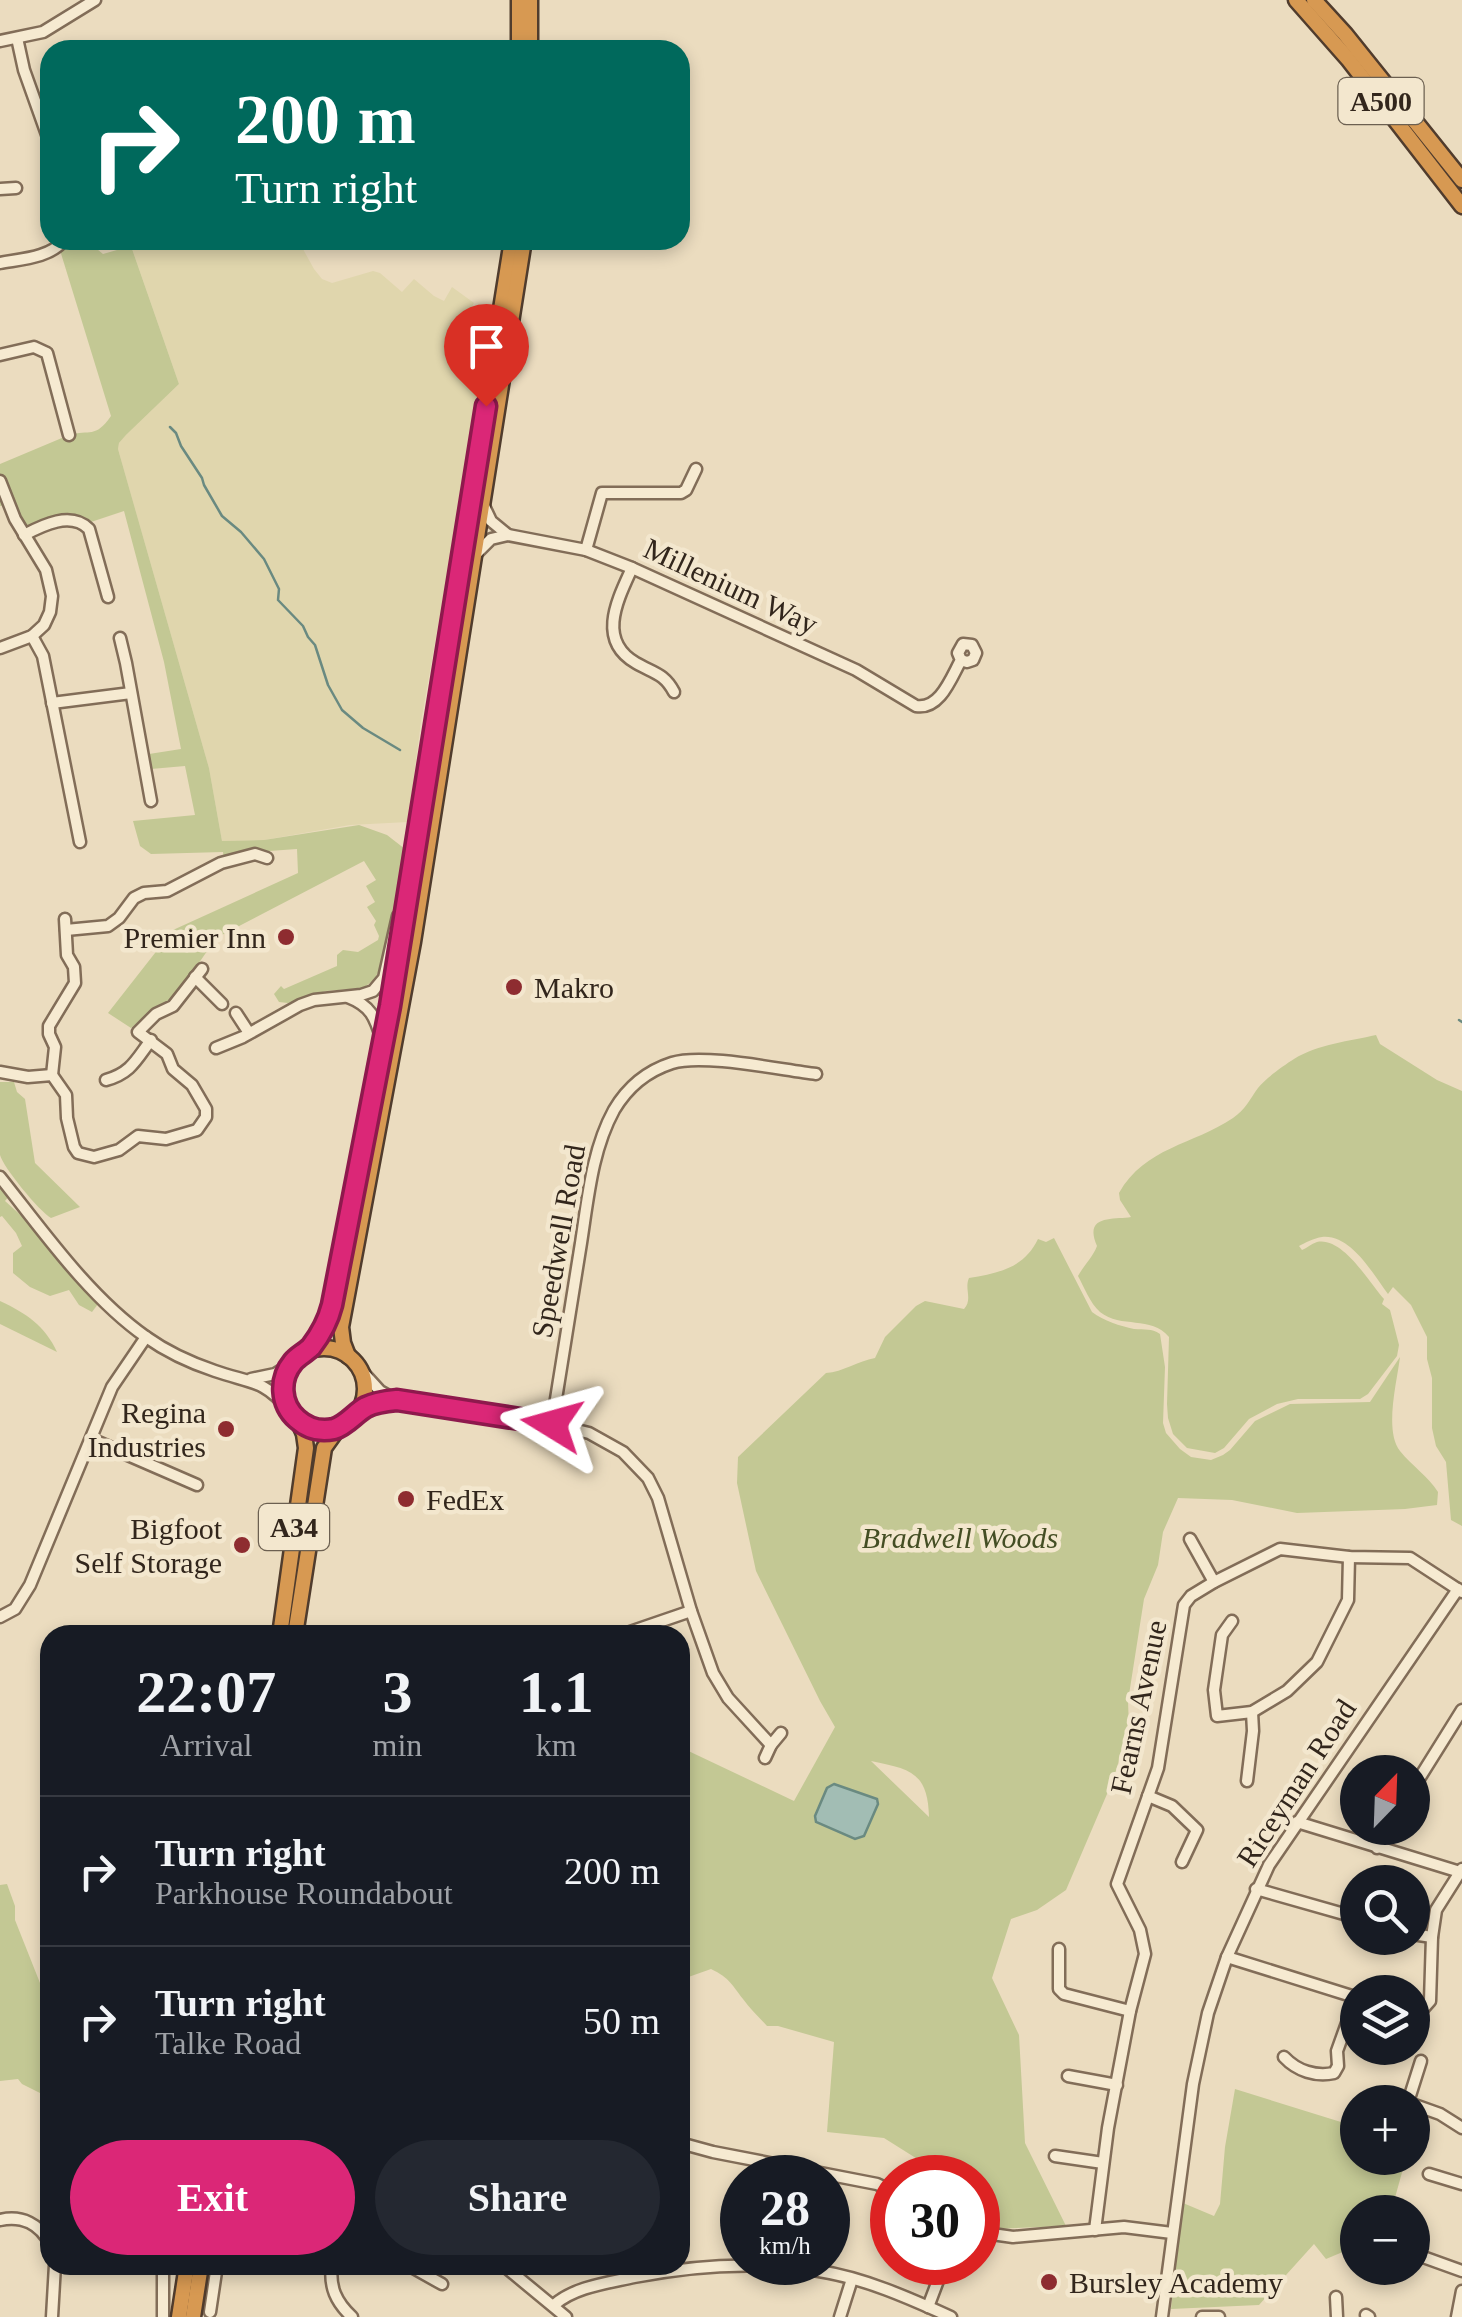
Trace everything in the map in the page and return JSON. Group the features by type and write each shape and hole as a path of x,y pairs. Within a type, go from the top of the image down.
{"highway":[{"path":"518,40 519,0"},
{"path":"530,0 530,40"},
{"name":"A500","path":"1296,0 1360,73 1462,206"},
{"name":"A500","path":"1314,0 1346,34 1462,180"},
{"path":"291,1364 307,1352 324,1328 332,1305 418,840 510,250"},
{"path":"293,1415 317,1429 340,1426 354,1416 364,1394 360,1369 342,1343 341,1326 413,942 522,250"},
{"path":"307,1352 329,1348 348,1356"},
{"name":"A34","path":"281,1625 306,1448 283,1390 284,1376 291,1364"},
{"name":"A34","path":"297,1625 324,1448 340,1426"},
{"path":"180,2317 186,2275"},
{"path":"193,2317 199,2275"}],"street":[{"path":"0,41 43,32 95,0"},
{"path":"16,38 40,115"},
{"path":"0,189 16,188"},
{"path":"0,264 52,250"},
{"path":"0,356 34,347 48,353 69,435"},
{"path":"586,550 602,492 680,492 686,490 696,469"},
{"path":"0,481 14,519 46,570 52,596 44,625 32,636 0,648"},
{"path":"483,504 491,522 508,535"},
{"path":"24,535 68,520 85,524 108,597"},
{"path":"475,554 491,540 508,535"},
{"name":"Millenium Way","path":"508,535 586,550 632,568 856,670 916,706 934,704 962,660"},
{"path":"632,568 612,620 616,640 631,660 666,679 674,692"},
{"path":"32,636 44,656 80,842"},
{"path":"120,638 151,801"},
{"path":"52,703 130,692"},
{"path":"216,1048 300,1005 374,990 384,978 418,840"},
{"path":"222,1004 199,974 172,1006 156,1014 134,1036 151,1040 167,1054 173,1069 192,1085 206,1110 197,1130 166,1139 138,1136 119,1150 94,1157 85,1156 74,1146 66,1095 52,1075 55,1046 49,1034 49,1026 75,983 67,955 66,924 108,926 134,898 166,891 178,877 254,854 268,858"},
{"path":"347,997 362,1003 372,1013 382,1043"},
{"path":"236,1013 250,1033"},
{"path":"106,1080 129,1069 151,1040"},
{"name":"Speedwell Road","path":"552,1424 592,1172 604,1130 624,1094 654,1071 674,1062 700,1060 816,1074"},
{"path":"0,1072 28,1077 52,1075"},
{"path":"0,1177 118,1316 146,1337 193,1362 264,1386 293,1415"},
{"path":"0,1618 24,1596 112,1387 146,1337"},
{"path":"245,1379 263,1378 291,1364"},
{"path":"360,1369 380,1392 397,1400 552,1424 608,1441 623,1452 648,1478 658,1498 713,1673 728,1698 771,1746"},
{"path":"354,1416 373,1404 397,1400"},
{"path":"92,1438 197,1485"},
{"path":"1190,1539 1214,1582"},
{"name":"Fearns Avenue","path":"1094,2230 1116,2085 1145,1954 1140,1930 1117,1884 1158,1768 1184,1605 1214,1582 1280,1549 1410,1558 1460,1591"},
{"path":"1232,1622 1222,1635 1214,1690 1217,1716 1252,1712 1288,1692 1318,1662 1348,1600 1349,1556"},
{"name":"Riceyman Road","path":"1162,2317 1193,2084 1208,2013 1227,1957 1268,1865 1460,1591"},
{"path":"650,1625 691,1611"},
{"path":"1430,1761 1462,1710"},
{"path":"1247,1782 1252,1712"},
{"path":"765,1758 781,1733"},
{"path":"1148,1796 1172,1806 1197,1830 1182,1862"},
{"path":"1297,1822 1461,1870 1436,1910 1430,2001"},
{"path":"1256,1889 1340,1913"},
{"path":"1062,1954 1059,1988 1064,1994 1130,2010"},
{"path":"1227,1957 1340,1993"},
{"path":"1284,2057 1294,2067 1322,2076 1334,2074 1340,2043"},
{"path":"1068,2076 1116,2085"},
{"path":"1430,2110 1461,2126"},
{"path":"690,2145 870,2183"},
{"path":"1054,2156 1103,2163"},
{"path":"1430,2174 1462,2184"},
{"path":"0,2220 14,2218 40,2226"},
{"path":"1000,2235 1124,2228 1172,2232"},
{"path":"1430,2259 1462,2271"},
{"path":"690,2267 769,2266 820,2271 852,2278 951,2317"},
{"path":"52,2317 54,2275"},
{"path":"163,2275 163,2317"},
{"path":"210,2312 216,2275"},
{"path":"332,2275 332,2290 352,2317"},
{"path":"426,2275 442,2284"},
{"path":"516,2275 566,2317"},
{"path":"554,2305 578,2292 638,2275"},
{"path":"840,2317 852,2278"},
{"path":"928,2307 936,2285"},
{"path":"1459,2312 1462,2291"},
{"path":"1336,2297 1337,2317"},
{"path":"1202,2317 1219,2317"}],"shaded area":[{"path":"132,250 304,250 322,279 332,283 373,271 402,292 414,279 444,301 452,287 474,303 467,314 488,338 465,372 482,376 421,722 408,822 350,825 264,840 222,841 209,768 118,449 126,435 179,384"}],"green space":[{"path":"60,250 98,250 103,254 132,250 179,384 126,435 118,449 209,768 222,841 264,840 359,825 387,835 405,849 404,883 380,969 363,988 326,991 288,1003 279,1002 274,994 281,986 284,989 337,966 337,955 343,950 358,952 378,940 376,921 367,907 375,902 366,886 376,880 364,861 216,938 177,995 131,1028 108,1013 173,930 298,873 297,849 255,852 224,860 223,852 151,854 140,846 133,821 195,815 185,766 151,769 149,754 181,749 164,662 124,511 85,524 75,520 24,535 9,504 0,506 0,464 69,435 96,431 111,416"},
{"path":"1376,1035 1380,1044 1462,1091 1462,1526 1451,1520 1446,1462 1436,1446 1432,1428 1427,1337 1411,1305 1393,1287 1388,1294 1352,1248 1322,1237 1299,1246 1302,1250 1317,1242 1327,1242 1354,1262 1390,1310 1399,1345 1397,1356 1360,1399 1298,1399 1277,1404 1249,1419 1215,1453 1187,1448 1173,1434 1167,1404 1169,1337 1154,1326 1117,1320 1100,1312 1078,1276 1097,1246 1097,1224 1131,1217 1119,1193 1142,1166 1233,1118 1265,1080 1294,1059 1324,1046"},
{"path":"0,1082 14,1082 25,1099 35,1163 80,1207 51,1218 8,1169 0,1155"},
{"path":"0,1186 9,1196 5,1201 35,1228 98,1304 92,1312 79,1305 69,1290 50,1296 13,1273 13,1253 22,1246 16,1233 0,1217"},
{"name":"Bradwell Woods","path":"1054,1238 1092,1312 1118,1325 1160,1334 1165,1367 1163,1423 1166,1433 1191,1457 1211,1460 1223,1455 1255,1421 1290,1404 1370,1402 1400,1357 1393,1406 1395,1442 1438,1492 1437,1505 1297,1513 1232,1500 1178,1498 1163,1532 1158,1565 1144,1599 1128,1701 1129,1728 1113,1780 1066,1890 1037,1910 1011,1919 992,1978 1019,2035 1025,2143 1066,2226 1000,2229 1000,2155 911,2155 884,2138 827,2132 834,2042 767,2026 730,1982 711,1969 690,1976 690,1752 794,1801 835,1727 756,1571 737,1483 738,1457 826,1373 875,1358 885,1337 916,1306 925,1301 964,1309 969,1278 1010,1267 1038,1239 1046,1242","holes":["871,1761 914,1775 925,1790 929,1817"]},
{"path":"0,1301 34,1321 57,1352 0,1324"},
{"path":"7,1884 15,1906 15,1920 40,1983 40,2093 18,2079 0,2081 0,1885"},
{"path":"1235,2089 1340,2122 1340,2175 1401,2175 1396,2195 1340,2195 1340,2253 1326,2259 1314,2244 1259,2305 1171,2309 1183,2203 1214,2216 1220,2204"}],"water":[{"path":"834,1784 877,1799 864,1836 855,1839 816,1822 827,1788"}],"waterway":[{"path":"170,427 222,516 264,559 279,589 278,600 315,645 328,685 342,710 400,750"}],"place":[{"name":"Premier Inn","path":"286,937"},
{"name":"Makro","path":"514,987"},
{"name":"Regina Industries","path":"226,1429"},
{"name":"FedEx","path":"406,1499"},
{"name":"Bigfoot Self Storage","path":"242,1545"},
{"name":"Bursley Academy","path":"1049,2282"}],"route":[{"path":"486,406 390,1006 332,1305 324,1328 307,1352 287,1370 283,1390 291,1414 317,1429 332,1429 364,1408 397,1400 552,1424"}]}
